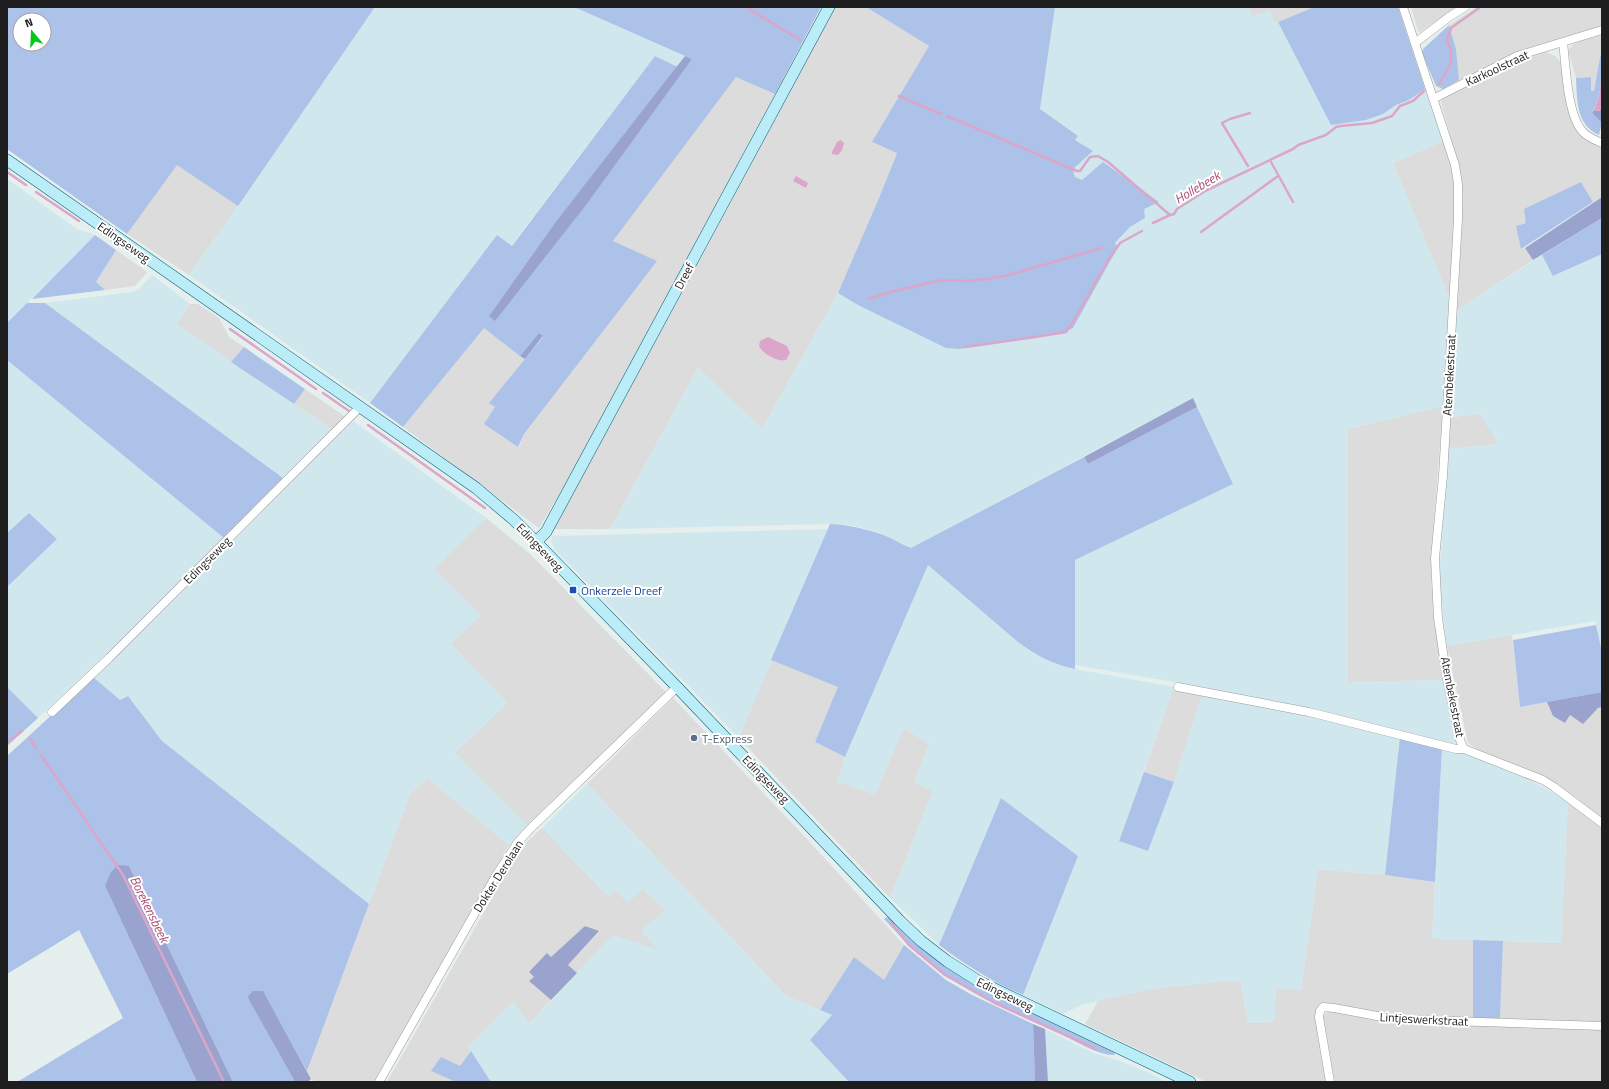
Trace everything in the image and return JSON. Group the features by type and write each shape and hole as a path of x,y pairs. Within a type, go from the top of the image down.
{"main road":[{"name":"Dreef","path":"536,542 546,532 829,7"},
{"name":"Edingseweg","path":"7,160 476,488 514,520 678,687 899,920 946,962 980,982 1190,1082"}],"street":[{"name":"Atembekestraat","path":"1403,7 1455,165 1458,184 1458,219 1436,558 1438,618 1441,642 1459,734 1464,749"},
{"path":"1415,43 1449,17 1465,7"},
{"name":"Karkoolstraat","path":"1433,99 1517,56 1602,30"},
{"path":"1563,42 1572,112 1583,132 1592,139 1602,143"},
{"name":"Edingseweg","path":"52,712 360,407"},
{"name":"Dokter Derolaan","path":"379,1082 497,874 518,842 678,687"},
{"name":"Atembekestraat","path":"1178,687 1309,712 1456,749 1464,749 1543,780 1602,823"},
{"name":"Lintjeswerkstraat","path":"1330,1082 1319,1017 1320,1011 1323,1008 1334,1008 1393,1019 1602,1026"}],"shaded area":[{"path":"7,7 375,7 238,206 177,165 127,234 7,149"},
{"path":"375,7 574,7 685,56 678,67 655,56 511,246 497,235 370,403 189,275"},
{"path":"574,7 821,7 775,94 736,77 613,241 657,261 524,434 518,447 484,424 495,407 489,403 543,337 539,333 520,356 484,328 403,427 370,403 497,235 512,246 655,56 678,67 554,224 489,316 692,59"},
{"path":"835,7 866,7 929,46 873,143 897,152 838,293 762,429 698,368 610,529 554,529 726,212"},
{"path":"866,7 1055,7 1040,109 1078,136 1075,140 1093,151 1073,169 1075,177 1082,180 1103,162 1159,202 1144,209 1145,218 1130,227 1115,243 1118,247 1073,328 1063,333 959,349 946,348 858,305 838,293 897,153 872,142 929,46"},
{"path":"1055,7 1249,7 1252,16 1270,11 1275,23 1278,22 1331,125 1366,120 1383,114 1396,105 1409,100 1425,89 1443,141 1393,163 1450,300 1443,406 1348,429 1348,682 1447,680 1458,741 1457,743 1452,744 1310,708 1203,687 1075,665 1075,560 1233,484 1193,398 911,548 887,536 850,525 830,524 610,529 698,368 762,429 838,293 858,305 959,349 1063,333 1073,328 1118,247 1115,244 1130,227 1145,218 1075,177 1072,169 1093,151 1075,140 1077,136 1040,110"},
{"path":"1249,7 1314,7 1275,23 1252,16"},
{"path":"1314,7 1398,7 1425,89 1409,100 1396,105 1383,114 1366,120 1331,125 1278,22"},
{"path":"1411,7 1457,7 1420,32 1418,31"},
{"path":"1477,7 1602,7 1602,26 1507,57 1459,80 1456,49 1449,25"},
{"path":"1449,25 1456,49 1459,80 1443,89 1436,86 1422,53 1423,49"},
{"path":"1602,35 1602,54 1600,57 1594,91 1591,91 1591,77 1576,78 1569,49 1575,43"},
{"path":"1546,52 1555,56 1562,64 1572,121 1579,133 1591,142 1602,147 1602,197 1593,202 1581,182 1526,223 1516,226 1522,249 1525,248 1533,260 1457,310 1463,196 1461,174 1441,102 1446,96 1522,59"},
{"path":"1602,54 1600,92 1592,113 1602,123 1599,135 1591,131 1586,125 1579,111 1576,78 1591,77 1591,91 1594,91 1600,57"},
{"path":"685,56 692,59 586,205 495,321 489,316 554,224"},
{"path":"1602,72 1602,108 1599,111 1594,110 1599,96"},
{"path":"736,76 775,94 577,465 539,528 403,427 484,327 525,359 490,403 495,407 519,447 524,434 656,261 613,241"},
{"path":"1602,108 1602,123 1592,113 1594,110 1599,111"},
{"path":"841,140 844,143 842,150 838,155 832,154 837,142"},
{"path":"1443,141 1455,185 1450,300 1393,163"},
{"path":"177,164 238,206 189,275 127,234"},
{"path":"796,176 808,183 806,188 793,181"},
{"path":"7,179 77,229 95,235 7,323"},
{"path":"1581,182 1593,202 1521,249 1516,226 1526,223 1524,209"},
{"path":"1602,197 1602,218 1533,260 1525,248"},
{"path":"1602,218 1602,254 1553,276 1542,255"},
{"path":"95,235 116,250 96,282 105,290 32,299"},
{"path":"116,250 147,272 135,286 105,290 96,282"},
{"path":"1602,254 1602,652 1595,621 1447,646 1439,582 1448,449 1499,444 1479,413 1450,418 1457,310 1542,255 1554,276"},
{"path":"152,275 190,304 176,324 333,430 283,478 45,303 132,292 139,289"},
{"path":"27,303 45,303 283,478 224,538 7,360 7,323"},
{"path":"190,304 198,304 219,318 229,337 244,347 231,362 176,324"},
{"path":"539,333 543,336 525,359 520,356"},
{"path":"768,337 787,346 790,353 786,360 775,359 761,349 759,346 760,341"},
{"path":"244,347 305,389 294,404 231,362"},
{"path":"7,360 224,538 144,618 38,718 7,687 7,587 57,539 29,513 7,533"},
{"path":"305,389 347,418 333,430 294,404"},
{"path":"1193,398 1197,407 1088,464 1084,457"},
{"path":"1443,406 1432,544 1431,579 1435,618 1447,680 1348,682 1348,429"},
{"path":"1197,407 1233,484 1075,560 1075,669 1052,662 1025,647 928,565 845,757 815,742 838,687 771,660 830,524 851,526 872,531 889,537 911,548 1084,457 1088,464"},
{"path":"1479,413 1499,444 1448,449 1450,418"},
{"path":"353,421 486,518 434,569 481,615 451,644 507,703 455,753 527,825 509,845 427,778 410,794 369,904 162,741 128,696 120,700 93,677"},
{"path":"29,513 57,539 7,587 7,533"},
{"path":"486,518 530,554 666,692 527,825 455,753 507,703 451,644 434,569"},
{"path":"828,529 739,738 555,550 551,541 553,536"},
{"path":"928,565 1034,654 1055,664 1075,669 1174,687 1119,841 1148,851 1174,782 1203,693 1281,708 1400,737 1385,875 1318,869 1301,990 1276,988 1274,1022 1248,1023 1241,982 1216,982 1150,989 1081,1005 1063,1014 1023,995 1078,856 1001,798 939,945 890,898 933,791 914,782 929,744 904,728 875,795 837,782 845,757"},
{"path":"1596,625 1602,652 1602,692 1520,707 1513,640"},
{"path":"1512,635 1520,707 1547,702 1553,716 1565,723 1570,715 1602,707 1602,819 1575,797 1549,779 1478,750 1468,743 1447,646"},
{"path":"771,660 839,687 815,742 845,757 837,782 904,728 929,744 914,782 933,791 890,898 739,738"},
{"path":"93,677 120,700 128,696 162,741 369,904 307,1071 263,992 250,1002 295,1082 233,1082 129,866 105,886 197,1082 17,1082 123,1018 79,930 7,974 7,756"},
{"path":"7,687 38,718 7,746"},
{"path":"1174,687 1203,693 1174,782 1144,772"},
{"path":"1602,692 1602,707 1598,708 1583,724 1570,715 1565,723 1553,716 1547,702"},
{"path":"673,698 806,838 904,945 884,980 854,957 820,1010 786,996 587,784"},
{"path":"1400,737 1442,747 1435,882 1385,875"},
{"path":"1442,747 1462,752 1522,776 1568,801 1561,943 1432,939"},
{"path":"1144,772 1174,782 1148,851 1119,841"},
{"path":"427,778 509,845 374,1082 316,1082 311,1079 307,1071 410,794"},
{"path":"587,784 786,996 832,1015 810,1040 849,1082 491,1082 468,1047 513,1001 529,1024 613,935 657,949 641,931 665,910 643,889 627,903 616,890 608,897 542,828"},
{"path":"1001,798 1078,856 1023,995 980,973 939,945"},
{"path":"1568,801 1602,827 1602,1023 1500,1019 1503,941 1561,943"},
{"path":"542,828 608,896 616,890 643,889 665,910 657,950 613,935 577,973 568,965 599,932 585,926 551,957 547,953 529,973 534,977 533,985 551,1000 529,1024 513,1002 468,1047 471,1051 460,1066 432,1071 456,1082 387,1082 515,858 528,841"},
{"path":"118,865 129,866 233,1082 197,1082 105,886 111,872"},
{"path":"1318,869 1385,875 1435,882 1432,939 1473,940 1473,1018 1391,1016 1324,1003 1320,1004 1317,1011 1329,1082 1207,1082 1085,1024 1098,1001 1150,989 1216,982 1241,982 1248,1023 1274,1022 1276,988 1301,990"},
{"path":"887,917 894,920 925,951 970,983 1114,1052 1115,1055 1108,1055 1086,1047 960,985 938,970 898,935 884,919"},
{"path":"585,926 599,931 568,965 577,973 551,1000 529,981 534,977 529,972 547,953 551,957"},
{"path":"1473,940 1503,941 1500,1019 1473,1018"},
{"path":"904,945 946,980 972,995 1033,1024 1035,1082 849,1082 810,1040 832,1015 820,1010 854,957 884,980"},
{"path":"253,991 263,991 311,1079 308,1082 295,1082 250,1002 248,996"},
{"path":"1331,1011 1602,1030 1602,1082 1335,1082 1323,1018 1325,1014"},
{"path":"1033,1024 1045,1029 1048,1082 1035,1082"},
{"path":"1045,1029 1093,1053 1117,1060 1150,1073 1165,1082 1048,1082"},
{"path":"471,1051 491,1082 456,1082 431,1071 441,1057 460,1066"}],"waterway":[{"path":"746,7 800,40"},
{"name":"Hollebeek","path":"1439,84 1451,63 1451,51 1447,40 1451,28 1479,8"},
{"name":"Hollebeek","path":"947,116 1077,171 1080,171 1090,157 1098,156 1108,162 1170,215 1174,214 1177,209 1205,191 1293,149 1298,145 1326,135 1336,127 1372,123 1392,116 1400,106 1413,101 1424,91"},
{"name":"Hollebeek","path":"899,96 941,114"},
{"path":"1248,166 1222,123 1250,113"},
{"path":"1270,160 1293,202"},
{"path":"7,172 26,185"},
{"path":"1201,232 1278,176"},
{"path":"36,192 79,221"},
{"path":"1153,223 1170,215"},
{"path":"965,347 1066,332 1120,243 1142,231"},
{"path":"869,299 890,292 942,280 969,281 1005,276 1102,248"},
{"path":"230,329 316,389"},
{"path":"323,393 349,411"},
{"path":"368,425 485,508"},
{"name":"Borekensbeek","path":"7,743 22,731"},
{"name":"Borekensbeek","path":"30,738 36,748"},
{"name":"Borekensbeek","path":"41,755 123,875 224,1082"},
{"path":"891,923 909,945 945,975 995,1003 1096,1049"}],"place":[{"name":"Onkerzele Dreef","path":"573,590"},
{"name":"T-Express","path":"694,738"}]}
